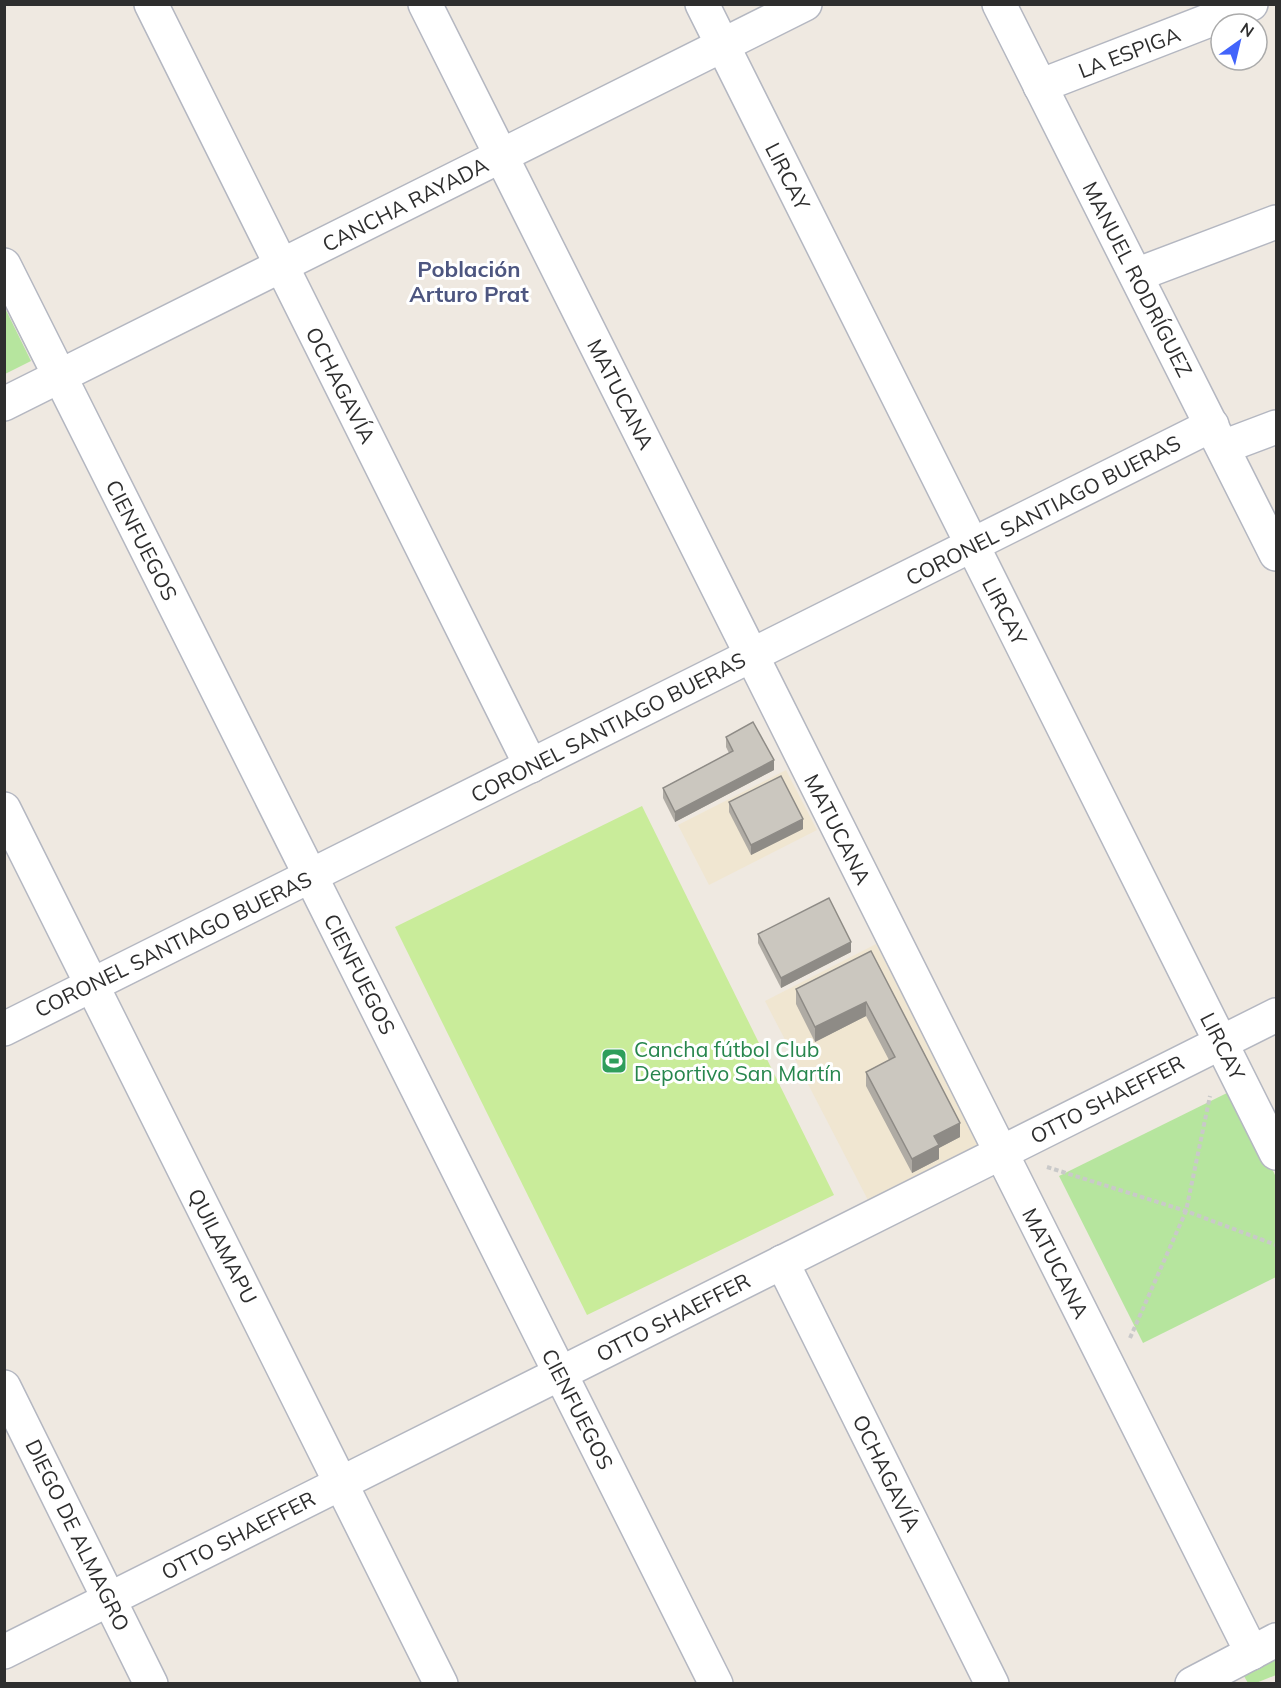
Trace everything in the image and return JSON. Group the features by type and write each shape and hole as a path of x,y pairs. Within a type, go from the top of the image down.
{"street":[{"name":"OCHAGAVÍA","path":"151,4 531,766"},
{"name":"MATUCANA","path":"425,4 1113,1376 1264,1647"},
{"name":"LIRCAY","path":"702,4 1276,1153"},
{"name":"CANCHA RAYADA","path":"4,404 805,4"},
{"name":"MANUEL RODRÍGUEZ","path":"999,4 1276,554"},
{"name":"LA ESPIGA","path":"1040,86 1251,4"},
{"path":"1136,274 1276,222"},
{"name":"CIENFUEGOS","path":"4,265 716,1683"},
{"name":"CORONEL SANTIAGO BUERAS","path":"4,1029 973,546 1217,436 1276,427"},
{"name":"QUILAMAPU","path":"4,809 441,1683"},
{"name":"OTTO SHAEFFER","path":"4,1652 1276,1015"},
{"name":"OCHAGAVÍA","path":"782,1262 992,1683"},
{"name":"DIEGO DE ALMAGRO","path":"4,1387 152,1683"},
{"path":"1192,1683 1264,1647"}],"path":[{"path":"1113,1376 1186,1211 1221,1042"},
{"path":"1001,1152 1186,1211 1276,1245"}],"shaded area":[{"path":"786,770 817,830 709,885 678,825"},
{"path":"876,944 980,1146 869,1202 765,1001"}],"green space":[{"path":"5,308 31,361 4,374"},
{"name":"Cancha fútbol Club Deportivo San Martín","path":"642,806 834,1195 587,1315 395,927"},
{"path":"1233,1090 1276,1177 1276,1277 1143,1343 1059,1176"},
{"path":"1276,1654 1276,1675 1256,1683 1248,1683 1241,1671"}],"building":[{"path":"753,722 774,760 675,812 663,788 733,751 726,737"},
{"path":"781,776 803,819 751,845 729,802"},
{"path":"829,898 851,942 781,978 758,934"},
{"path":"871,951 960,1123 934,1136 939,1145 912,1159 866,1072 895,1057 866,1002 815,1027 796,989"}],"place":[{"name":"Cancha fútbol Club Deportivo San Martín","path":"614,1061"}],"district":[{"name":"Población Arturo Prat","path":"469,282"}]}
